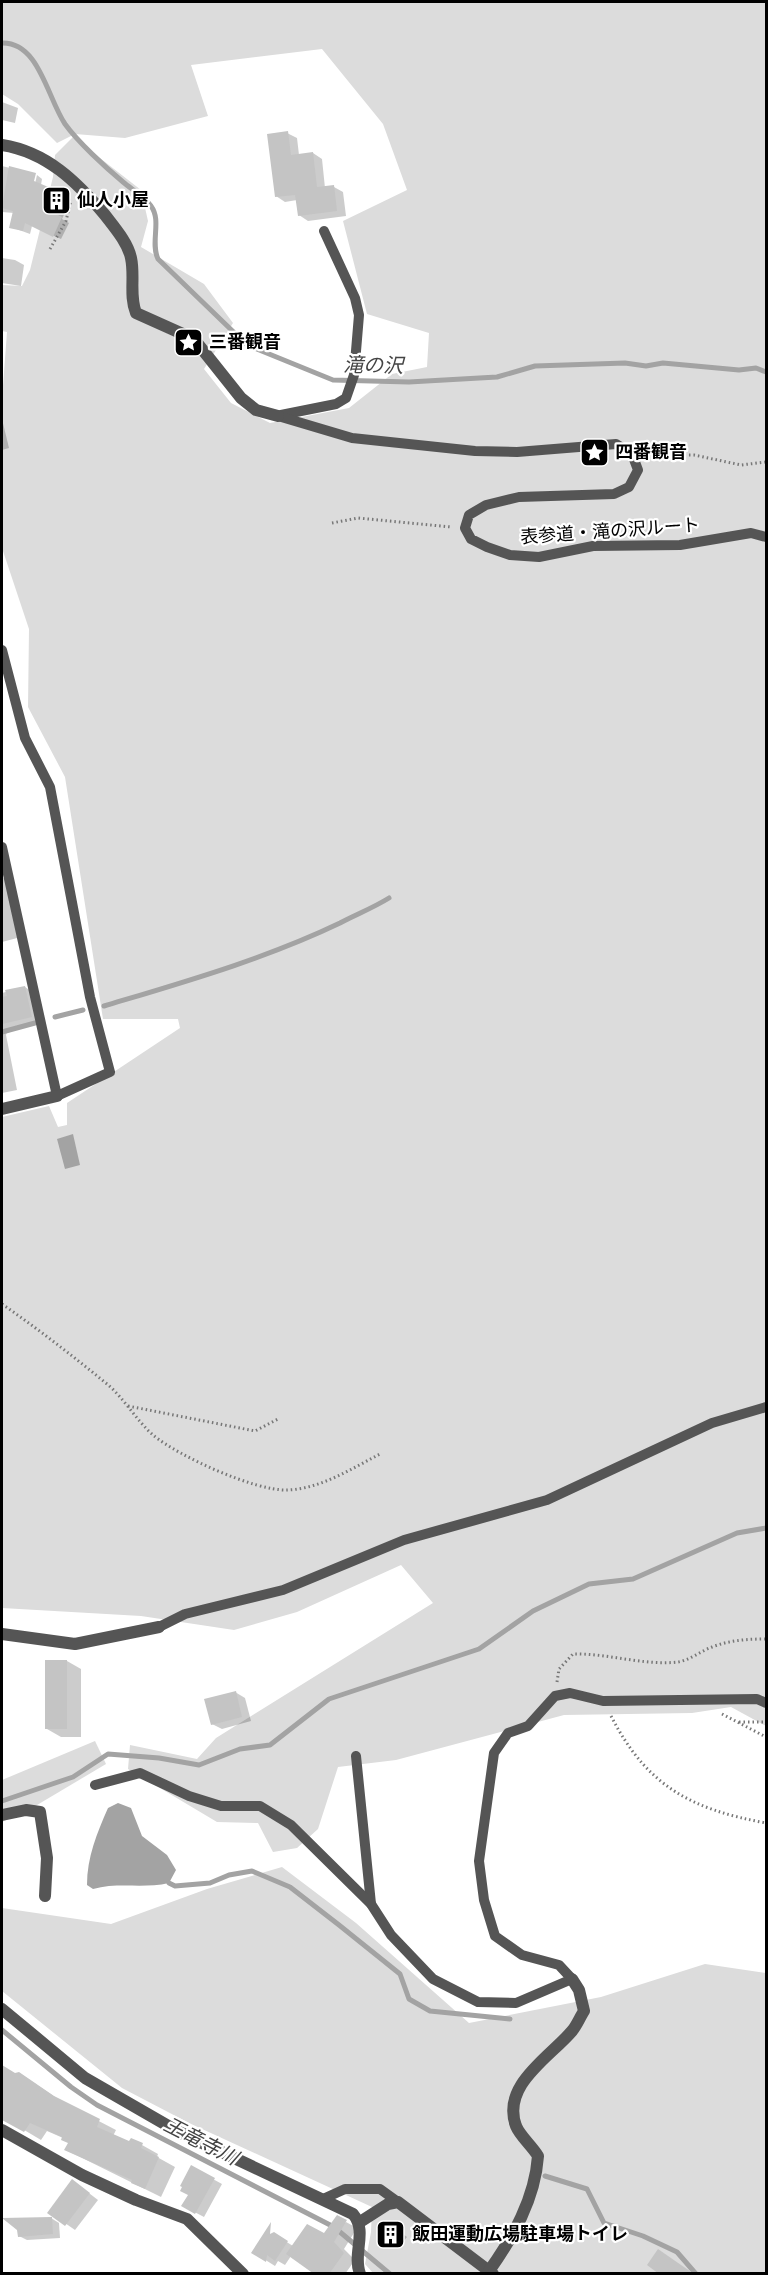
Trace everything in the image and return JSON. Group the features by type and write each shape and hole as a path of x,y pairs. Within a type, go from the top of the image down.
{"street":[{"path":"2,145 26,151 44,160 83,189 111,223 132,260 136,313 194,339 241,398 256,410 278,416"},
{"path":"2,1109 57,1096"},
{"path":"2,1634 75,1644 159,1627"},
{"path":"2,1815 26,1810 40,1812 47,1858 45,1896"},
{"path":"361,2226 388,2204 398,2202 491,2272 514,2233 533,2188 537,2169 538,2156 517,2128 512,2111 515,2100 527,2076 572,2031 584,2011 579,1990 572,1979"},
{"path":"2,2009 85,2078 177,2131 353,2214 361,2226 356,2260 360,2274"},
{"path":"2,2130 82,2175 135,2200 187,2218 243,2274"}],"lane":[{"path":"278,416 336,404 346,398 351,388 359,315 355,298 324,231"},
{"path":"278,416 352,438 475,451 517,452 616,444 625,449"},
{"name":"表参道・滝の沢ルート","path":"625,449 632,454 638,470 629,487 614,494 519,497 486,505 469,515 465,528 471,539 487,547 510,555 539,557 593,546 680,545 751,533 766,537"},
{"path":"2,650 25,738 50,786 90,997 110,1072 57,1096 2,847"},
{"path":"159,1627 185,1614 283,1590 404,1540 547,1500 711,1423 766,1407"},
{"path":"95,1785 140,1773 189,1796 221,1806 260,1806 291,1825 371,1904 391,1935 433,1979 478,2002 516,2003 572,1979 559,1965 522,1955 495,1936 484,1900 479,1861 494,1753 508,1734 528,1726 555,1696 570,1693 603,1701 757,1699 766,1702"},
{"path":"356,1756 371,1904"},
{"path":"323,2199 345,2189 380,2189 398,2202"}],"path":[{"path":"50,249 66,221 69,202 83,189"},
{"path":"625,449 641,445 657,455 694,455 741,465 766,462"},
{"path":"332,523 358,518 465,528"},
{"path":"2,1304 38,1328 109,1386 154,1435 186,1454 255,1486 288,1490 334,1480 380,1454"},
{"path":"127,1406 255,1431 278,1419"},
{"path":"555,1696 559,1669 573,1654 596,1653 652,1662 680,1662 714,1646 741,1640 766,1639"},
{"path":"603,1701 619,1731 647,1771 669,1789 734,1817 766,1823"},
{"path":"720,1713 766,1737"},
{"path":"737,1722 766,1722"}],"shaded area":[{"path":"2,2 766,2 766,1726 731,1707 692,1713 564,1715 396,1760 338,1767 318,1829 297,1848 273,1852 258,1823 217,1822 128,1769 130,1745 197,1759 216,1738 433,1603 401,1565 297,1612 234,1630 141,1616 2,1608 2,1117 49,1106 58,1127 67,1125 67,1103 180,1028 178,1019 103,1019 65,777 28,707 29,629 2,548 2,399 7,332 2,331 2,285 22,286 30,270 53,177 55,155 73,137 141,190 148,221 141,247 204,284 233,323 204,369 231,403 270,423 349,408 392,374 427,367 429,333 367,314 343,221 407,190 383,124 322,49 191,65 208,116 125,138 75,134 57,143 18,104 2,94"},
{"path":"73,1134 80,1165 65,1169 57,1139"},
{"path":"95,1741 106,1764 32,1808 2,1822 2,1780"},
{"path":"118,1803 131,1808 142,1836 167,1855 176,1870 169,1883 93,1889 87,1885 91,1855 97,1836 108,1808"},
{"path":"282,1867 356,1923 469,2023 601,1997 705,1964 766,1973 766,2273 373,2273 365,2264 371,2232 372,2207 189,2123 122,2088 2,1991 2,1908 111,1924 207,1889"}],"building":[{"path":"288,131 291,155 313,152 317,187 334,185 337,211 298,216 295,195 275,197 267,134"},
{"path":"9,166 36,173 34,181 65,194 56,214 62,217 53,237 25,223 23,231 9,228 13,211 2,208"},
{"path":"25,986 32,1017 2,1024 2,997 7,996 5,990"},
{"path":"45,1660 67,1660 67,1729 45,1729"},
{"path":"236,1691 242,1717 211,1725 204,1699"},
{"path":"2,2065 15,2073 19,2072 54,2096 100,2119 97,2127 129,2141 131,2138 143,2143 141,2148 159,2157 145,2189 131,2183 132,2180 64,2150 68,2143 61,2140 62,2137 30,2123 24,2132 2,2120"},
{"path":"191,2165 215,2178 195,2214 181,2206 188,2195 180,2191 182,2187 180,2186"},
{"path":"72,2179 90,2193 65,2226 47,2213"},
{"path":"337,2215 347,2220 334,2242 344,2253 329,2274 314,2274 286,2254 307,2224 324,2233"},
{"path":"52,2217 53,2234 18,2237 17,2230 2,2218"},
{"path":"271,2222 270,2234 274,2232 288,2241 275,2261 267,2255 266,2262 251,2253"},
{"name":"飯田運動広場駐車場トイレ","path":"388,2222 403,2234 394,2246 378,2234"},
{"path":"658,2249 694,2274 659,2274 647,2265"}],"waterway":[{"name":"滝の沢","path":"2,43 15,45 25,51 41,73 70,131 100,162 151,206 156,218 155,246 158,259 247,345 333,380 409,382 497,377 535,366 625,363 646,366 663,363 739,370 756,368 766,372"},
{"path":"104,1006 283,948 389,898"},
{"path":"55,1017 83,1010"},
{"path":"2,1032 35,1023"},
{"path":"2,1801 73,1777 108,1754 159,1758 199,1765 240,1749 270,1745 329,1699 479,1649 533,1611 589,1584 633,1579 737,1533 766,1528"},
{"path":"169,1883 175,1886 210,1883 229,1875 252,1871 290,1887 400,1974 409,1999 430,2011 510,2019"},
{"name":"王竜寺川","path":"2,2030 71,2087 97,2105 334,2227 390,2274"},
{"path":"545,2176 587,2189 604,2223 643,2236 677,2252 696,2274"}],"place":[{"name":"仙人小屋","path":"56,200"},
{"name":"三番観音","path":"188,342"},
{"name":"四番観音","path":"594,452"},
{"name":"飯田運動広場駐車場トイレ","path":"391,2234"}]}
